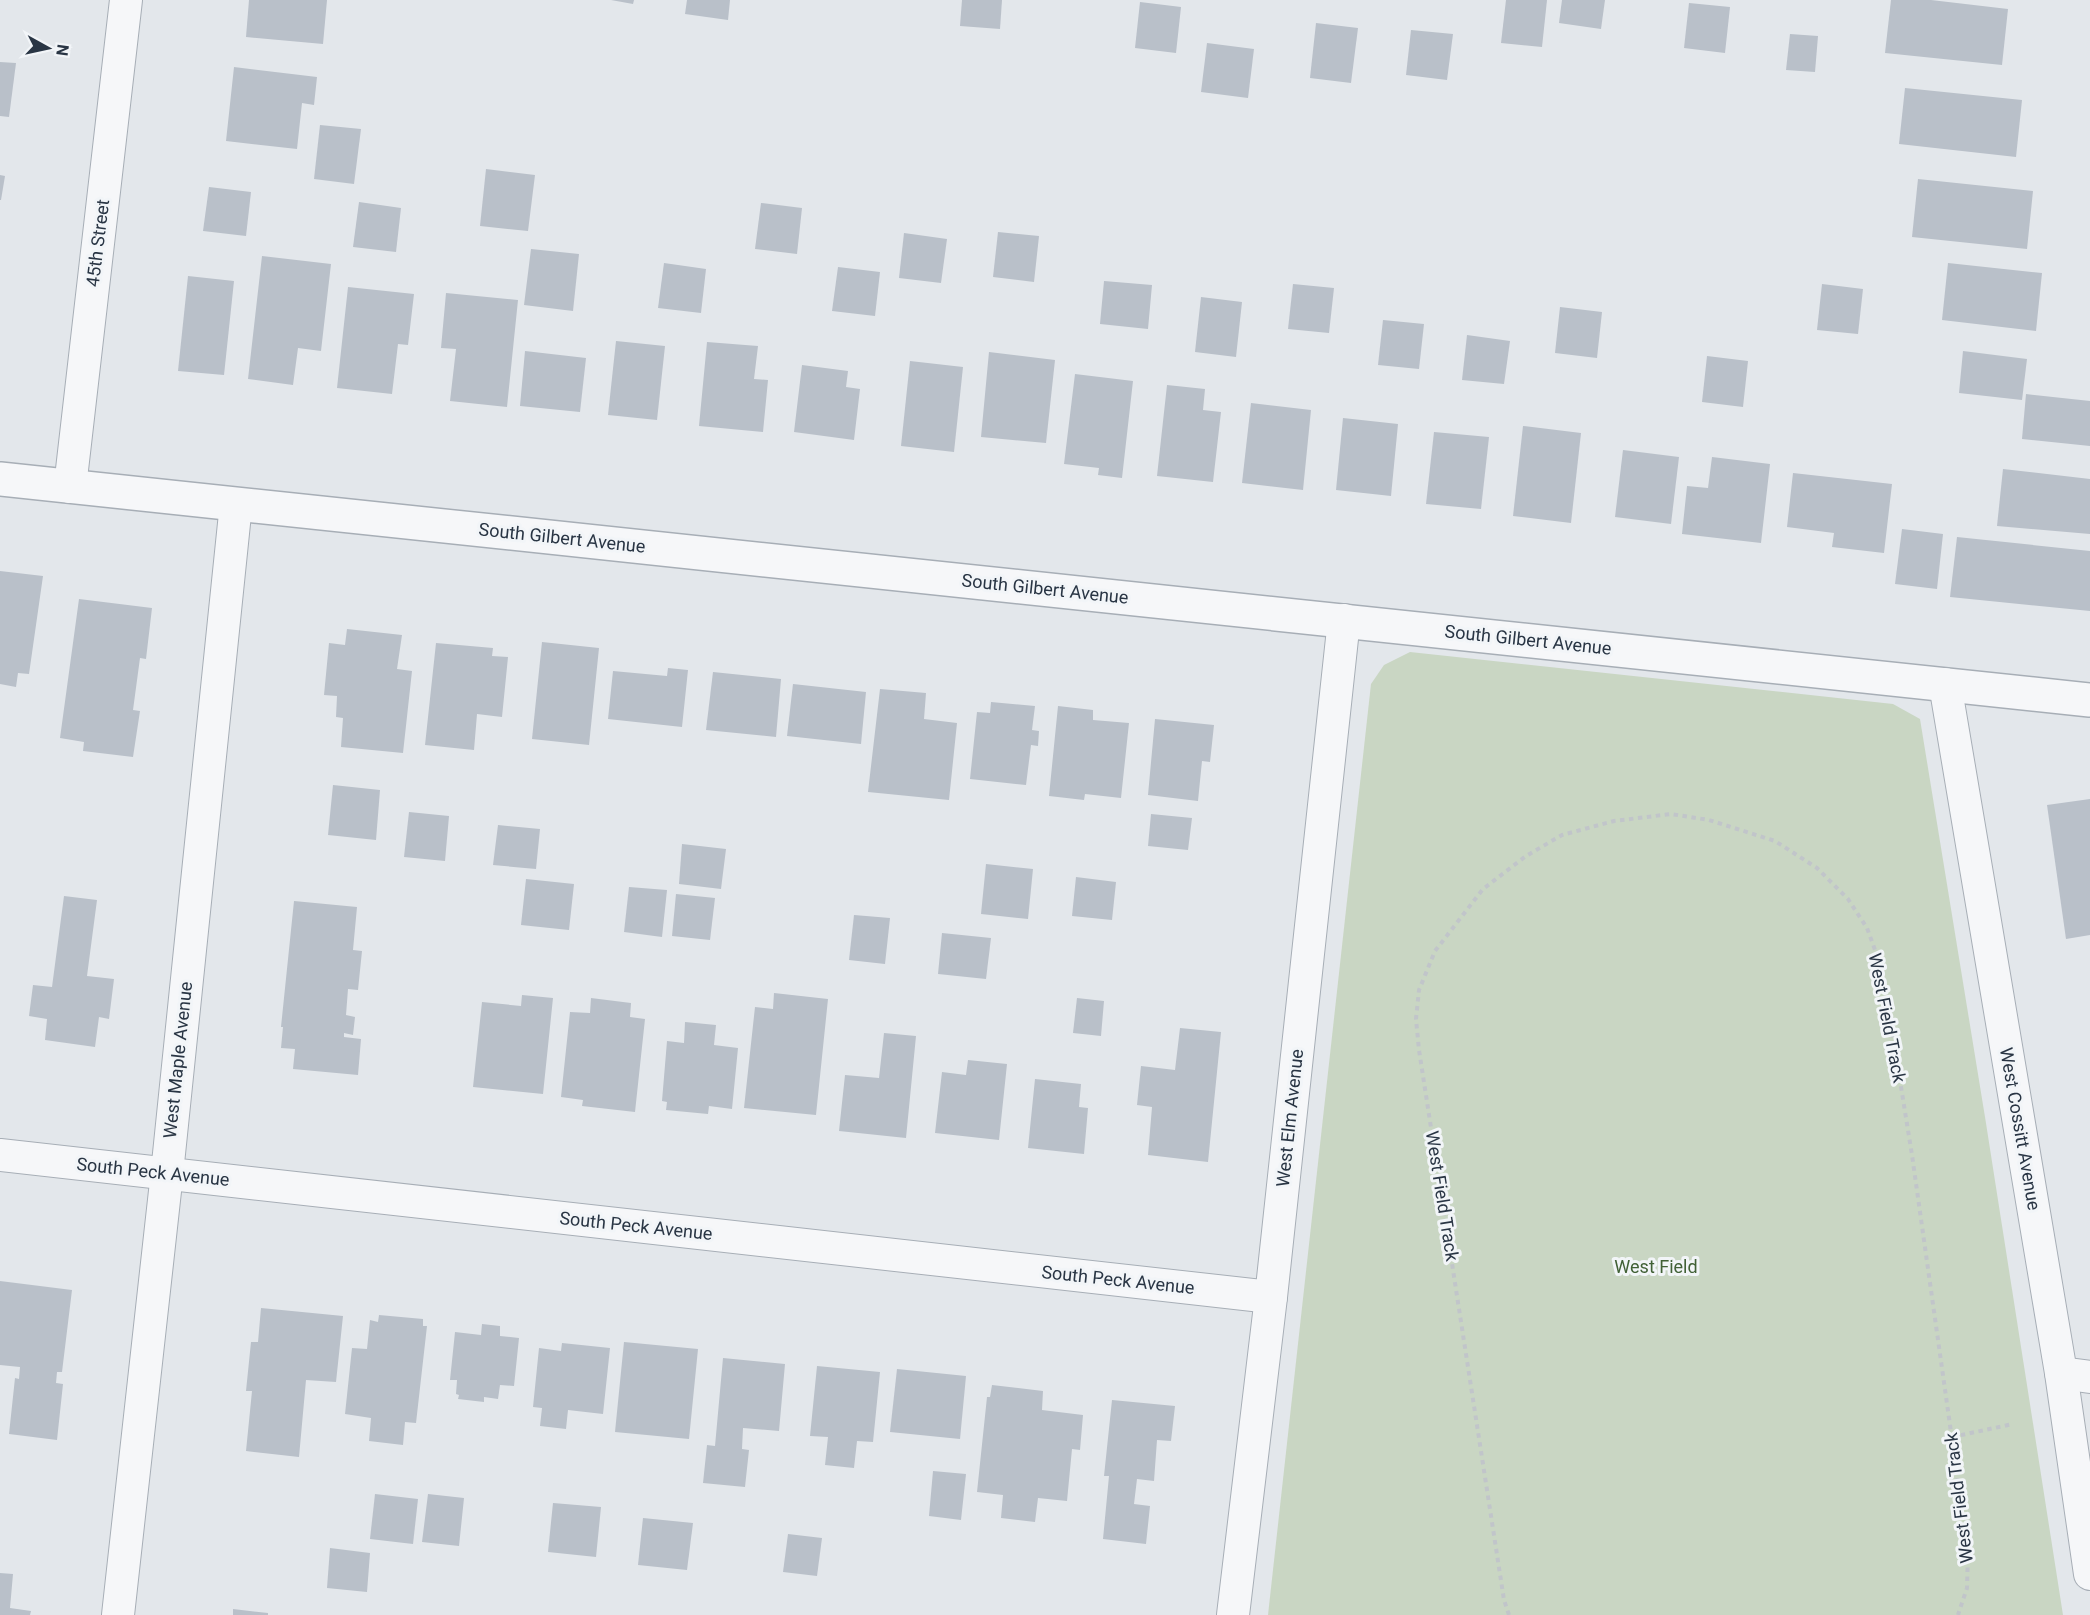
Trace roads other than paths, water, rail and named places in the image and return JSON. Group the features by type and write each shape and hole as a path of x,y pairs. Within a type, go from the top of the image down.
{"street":[{"name":"45th Street","path":"70,487 126,0"},
{"name":"South Gilbert Avenue","path":"0,479 2090,700"},
{"name":"West Maple Avenue","path":"118,1615 167,1173 236,504"},
{"name":"West Elm Avenue","path":"1233,1615 1271,1298 1344,620"},
{"name":"West Cossitt Avenue","path":"1945,684 2075,1375 2090,1574"},
{"name":"South Peck Avenue","path":"0,1155 1271,1298"}],"park label":[{"name":"West Field","path":"1656,1267"}]}
